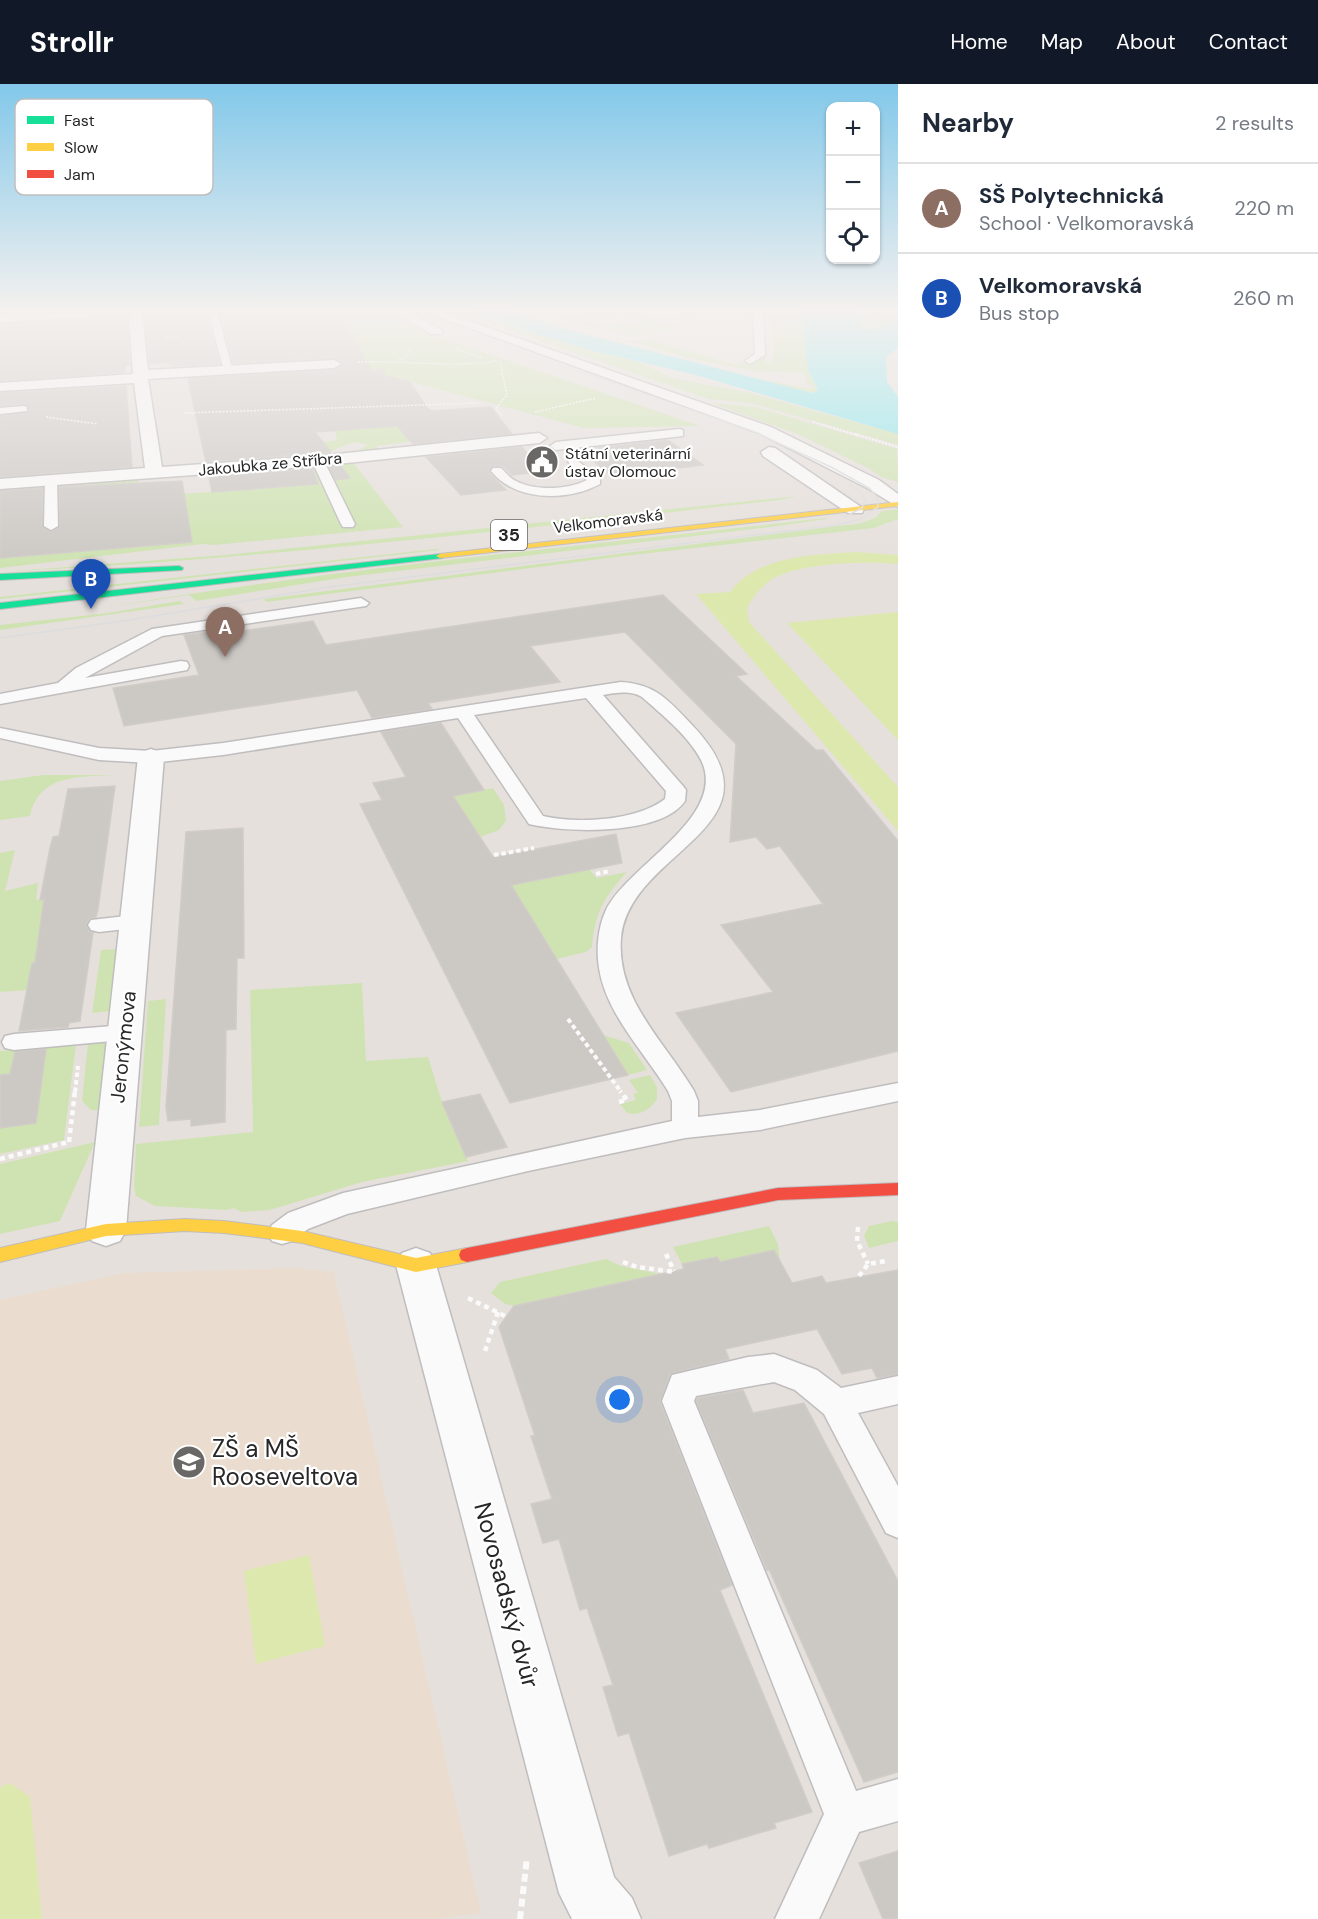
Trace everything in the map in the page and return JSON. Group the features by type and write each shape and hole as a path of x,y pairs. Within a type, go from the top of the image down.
{"main road":[{"name":"Velkomoravská","path":"377,549 840,498 895,498"},
{"name":"Velkomoravská","path":"0,606 855,509 895,498"},
{"path":"0,577 185,567 0,586"},
{"path":"0,1255 106,1230 168,1226 282,1233 358,1247 416,1265 778,1194 898,1189"}],"street":[{"path":"143,394 154,473"},
{"path":"618,394 698,420 754,444 855,509"},
{"path":"660,394 765,430 895,498"},
{"name":"Jakoubka ze Stříbra","path":"0,484 318,461 539,438"},
{"name":"Jeronýmova","path":"106,1230 151,757"},
{"name":"Novosadský dvůr","path":"416,1265 589,1893 611,1919"}],"lane":[{"path":"0,411 23,409"},
{"path":"556,446 679,433"},
{"path":"497,471 519,487 544,490 589,486 595,481 556,446 539,438"},
{"path":"318,461 348,524"},
{"path":"51,480 51,526"},
{"path":"64,687 82,672 158,632 361,603"},
{"path":"0,699 181,666"},
{"path":"0,733 99,753 151,757 223,749 621,687 639,688 648,693 700,747 714,769 713,791 704,816 628,891 615,916 609,948 612,979 621,998 681,1091 685,1101 684,1128"},
{"path":"463,712 536,820 552,825 580,827 655,813 669,807 675,801 676,790 590,691"},
{"path":"99,925 135,922"},
{"path":"14,1042 125,1033"},
{"path":"282,1233 298,1221 343,1204 684,1128 760,1120 898,1092"},
{"path":"798,1919 845,1815 678,1401 683,1384 774,1368 806,1380 836,1404 898,1521"},
{"path":"836,1404 898,1390"},
{"path":"845,1815 898,1800"}],"path":[{"path":"507,394 496,408 507,422"},
{"path":"534,412 596,398"},
{"path":"184,413 479,403"},
{"path":"436,404 440,411"},
{"path":"376,406 379,411"},
{"path":"314,408 316,413"},
{"path":"268,409 269,413"},
{"path":"0,411 98,424"},
{"path":"225,411 226,415"},
{"path":"812,422 898,447"},
{"path":"568,1019 627,1100 619,1102"},
{"path":"0,1159 69,1142 82,1036"},
{"path":"866,1221 858,1226 855,1233 868,1264"},
{"path":"615,1258 637,1267 675,1272 664,1251"},
{"path":"860,1276 868,1264 886,1261"},
{"path":"481,1303 507,1317"},
{"path":"484,1354 498,1312"}],"shaded area":[{"name":"ZŠ a MŠ Rooseveltova","path":"293,1268 334,1272 481,1913 436,1919 0,1919 0,1300 124,1273"}],"green space":[{"path":"455,394 605,394 700,426 584,428"},
{"path":"693,394 753,394 898,434 898,445 751,403 709,399"},
{"path":"712,403 756,407 897,449 898,482 881,477 870,469 800,435"},
{"path":"439,423 447,437 376,446 379,451 353,453 368,445 354,442 321,455 318,450 273,445 334,441 337,439 334,430"},
{"path":"352,461 403,527 214,545 203,544 0,568 0,487 138,479 143,497 317,484 313,472 320,471 302,465"},
{"path":"798,496 585,522 390,542 195,559 0,572 225,555"},
{"path":"898,509 898,519 874,528 624,556 266,602 264,599 858,524 875,518 882,511"},
{"path":"827,519 771,527 347,577 196,601 189,595 101,608 281,581 371,569"},
{"path":"440,550 0,599 0,597"},
{"path":"856,552 898,555 898,564 830,564 778,576 767,583 751,601 747,608 749,622 898,787 898,831 696,594 730,592 756,571 787,559"},
{"path":"179,601 184,604 0,630 0,625 108,613"},
{"path":"898,612 898,740 787,623"},
{"path":"43,775 117,775 64,780 42,792 30,816 0,820 0,781"},
{"path":"493,788 504,805 506,821 499,830 480,837 453,796"},
{"path":"15,850 5,891 38,883 36,900 44,899 43,915 98,909 90,951 75,952 28,990 0,992 0,853"},
{"path":"589,869 597,878 627,872 612,889 602,906 592,947 586,952 557,959 511,885"},
{"path":"118,949 111,1011 92,1013 101,950"},
{"path":"362,983 366,1061 428,1057 442,1102 468,1161 362,1182 270,1210 241,1212 234,1208 227,1210 155,1206 136,1196 134,1187 136,1144 253,1132 250,990"},
{"path":"166,999 159,1125 139,1127 148,1001"},
{"path":"603,1035 629,1043 647,1070 628,1075"},
{"path":"108,1042 100,1110 91,1110 82,1101 88,1043"},
{"path":"76,1044 64,1140 0,1154 0,1051"},
{"path":"650,1075 657,1087 657,1099 644,1111 636,1114 627,1113 620,1104 636,1100 633,1094 638,1093 629,1080"},
{"path":"95,1142 60,1221 0,1234 0,1164"},
{"path":"892,1221 898,1222 898,1241 869,1248 864,1236 869,1226"},
{"path":"769,1226 778,1244 780,1261 774,1250 720,1262 717,1257 682,1264 673,1247"},
{"path":"606,1259 621,1266 660,1274 514,1306 505,1304 491,1293 500,1282"},
{"path":"309,1555 325,1646 256,1664 244,1571"},
{"path":"10,1783 30,1797 42,1919 0,1919 0,1787"}],"water":[{"path":"760,394 896,394 898,397 898,434"}],"building":[{"path":"0,394 127,394 132,467 0,477 0,416 29,411 29,406 24,404 0,406"},
{"path":"191,394 418,394 427,408 432,411 491,407 512,434 413,444 397,426 315,432 331,452 206,462"},
{"path":"668,440 703,465 612,476 580,450"},
{"path":"522,447 542,472 512,475 503,466 493,466 489,473 506,490 461,495 426,457"},
{"path":"341,466 350,478 336,480 329,467"},
{"path":"313,469 318,484 212,492 209,476"},
{"path":"182,481 192,542 0,558 0,491 43,488 42,526 52,532 60,526 59,487"},
{"path":"663,595 747,674 736,676 816,750 823,750 898,841 898,1051 731,1092 676,1013 773,992 721,925 823,904 780,846 767,849 756,837 730,842 736,744 625,632 530,646 560,682 428,703 432,709 372,718 357,690 124,726 113,688 199,675 184,635 240,627 242,631 313,621 326,645"},
{"path":"441,723 484,790 453,796 493,857 616,834 622,863 511,885 628,1075 510,1103 360,804 382,800 373,783 406,777 381,732"},
{"path":"115,786 98,909 96,917 89,919 86,924 89,931 93,933 80,1021 69,1023 68,1027 19,1031 32,963 35,963 44,899 40,900 50,848 53,837 59,836 68,789"},
{"path":"243,828 244,958 237,958 236,1029 226,1030 225,1122 191,1126 191,1119 168,1121 166,1107 186,832"},
{"path":"46,1049 36,1123 0,1128 0,1075 10,1074 15,1052"},
{"path":"480,1094 507,1147 466,1157 442,1102"},
{"path":"774,1250 792,1283 822,1276 826,1283 898,1270 898,1374 877,1378 872,1368 842,1374 817,1329 725,1349 729,1359 670,1374 660,1402 732,1585 720,1590 812,1812 774,1823 776,1828 709,1848 707,1844 669,1856 629,1733 618,1736 603,1687 613,1685 587,1608 580,1610 559,1539 543,1543 531,1504 552,1499 531,1436 535,1436 499,1327 514,1306 684,1269 682,1264 717,1257 720,1262"},
{"path":"743,1390 753,1413 804,1403 898,1581 898,1772 864,1782 769,1569 767,1570 696,1401 698,1398"},
{"path":"898,1851 898,1919 883,1919 859,1863"}],"tram line":[{"path":"0,638 130,620 329,587 836,525 861,519 878,507 877,497 869,488 831,467 752,431 643,394"},
{"path":"844,517 862,508 865,500 861,493 850,485"}],"traffic: fast":[{"path":"0,606 440,556"},
{"path":"0,577 179,568"}],"traffic: slow":[{"path":"440,556 898,504"},
{"path":"0,1255 106,1230 185,1225 224,1227 302,1237 416,1265 467,1255"}],"traffic: jam":[{"path":"467,1255 778,1194 898,1189"}],"place":[{"name":"Státní veterinární ústav Olomouc","path":"542,462"},
{"name":"Velkomoravská","path":"91,609"},
{"name":"SŠ Polytechnická","path":"225,657"},
{"name":"ZŠ a MŠ Rooseveltova","path":"189,1462"}]}
